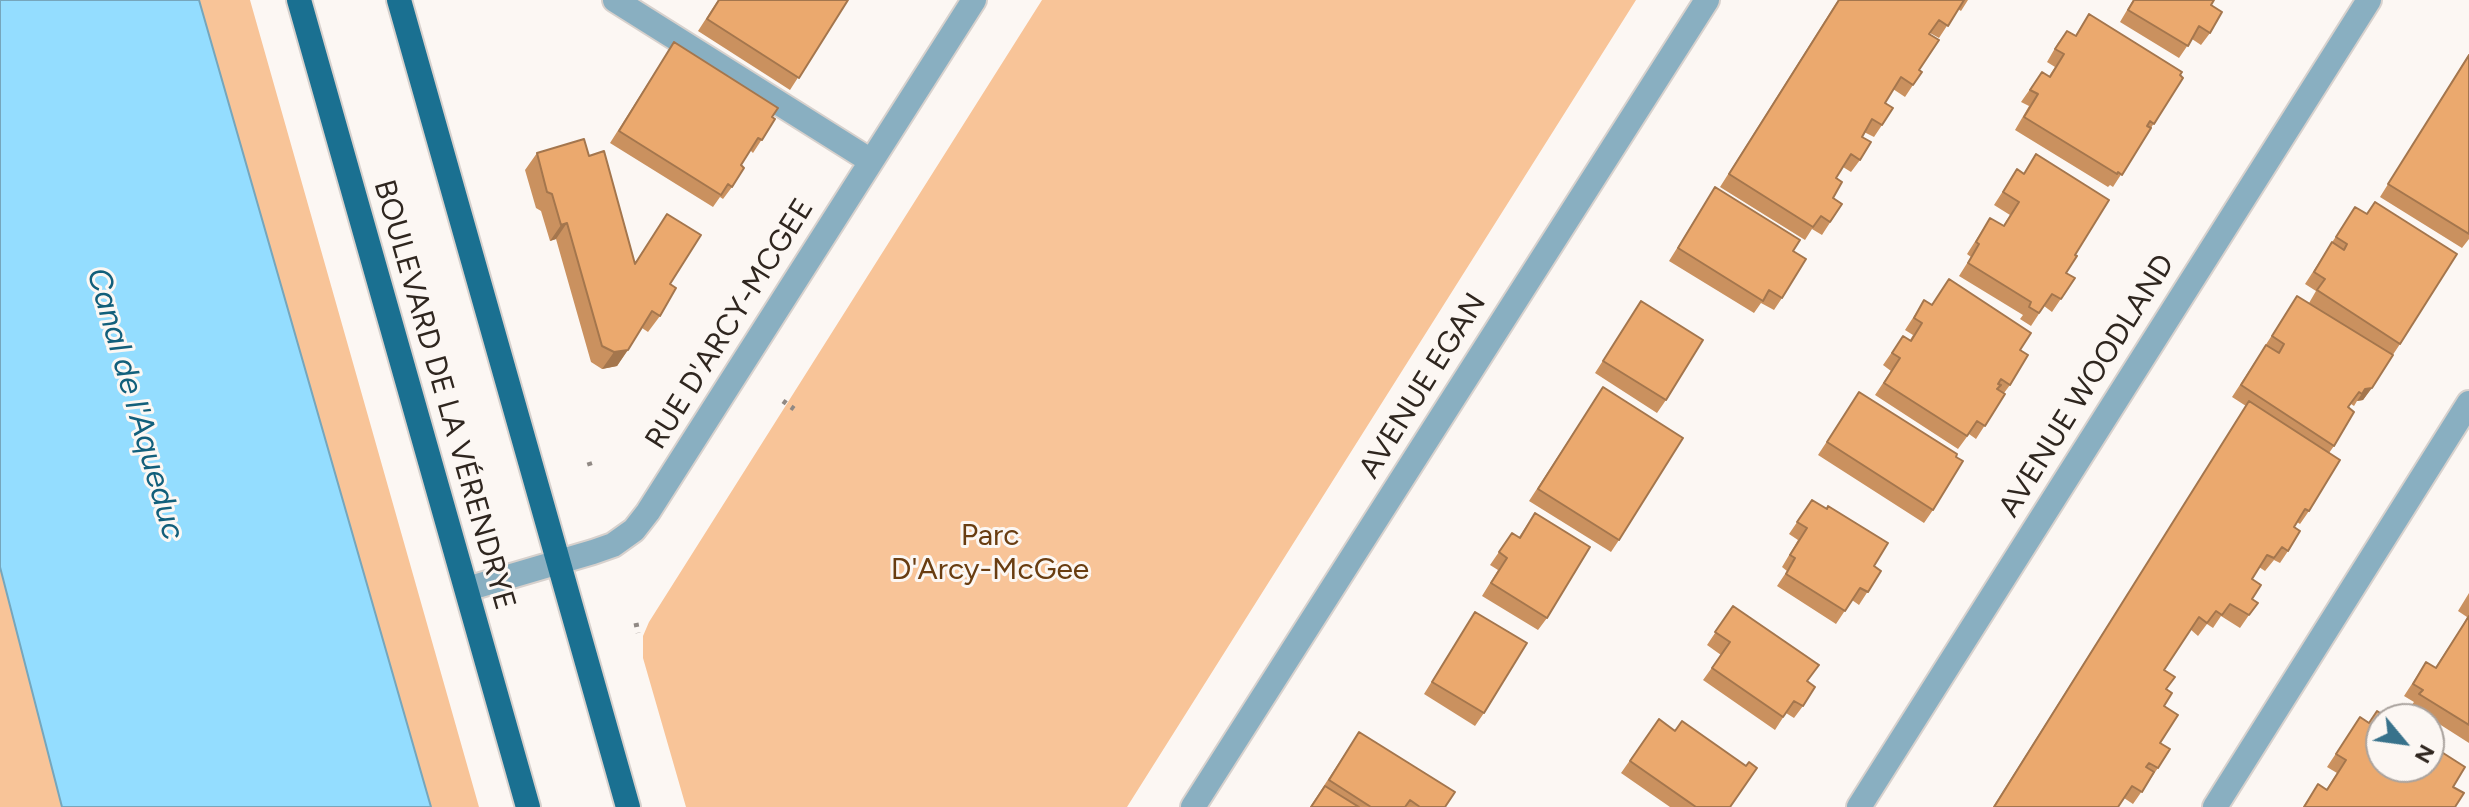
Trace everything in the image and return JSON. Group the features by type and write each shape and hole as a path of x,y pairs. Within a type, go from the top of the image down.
{"main road":[{"name":"BOULEVARD DE LA VÉRENDRYE","path":"299,0 528,807"},
{"path":"399,0 628,807"}],"street":[{"path":"615,0 871,161"},
{"name":"RUE D'ARCY-MCGEE","path":"467,589 613,545 634,530 974,0"},
{"name":"AVENUE EGAN","path":"1193,807 1707,0"},
{"name":"AVENUE WOODLAND","path":"1859,807 2369,0"},
{"path":"2215,807 2469,403"}],"path":[{"path":"783,401 794,409"},
{"path":"589,462 592,471"},
{"path":"636,623 638,633"}],"green space":[{"path":"199,0 250,0 479,807 431,807"},
{"name":"Parc D'Arcy-McGee","path":"1042,0 1636,0 1127,807 686,807 643,658 643,636 649,622"},
{"path":"0,567 25,662 62,807 0,807"}],"water":[{"name":"Canal de l'Aqueduc","path":"0,0 199,0 431,807 62,807 0,567"}],"building":[{"path":"719,0 848,0 799,78 707,19"},
{"path":"1839,0 1964,0 1948,26 1939,20 1929,34 1939,40 1913,85 1901,77 1885,103 1893,108 1882,125 1872,119 1862,137 1871,142 1860,160 1851,154 1836,178 1842,182 1833,198 1842,204 1830,222 1821,216 1813,227 1729,174"},
{"path":"2134,0 2214,0 2211,5 2222,12 2210,33 2199,26 2188,46 2128,10"},
{"path":"2089,14 2182,72 2180,75 2183,78 2154,124 2150,121 2147,126 2151,128 2122,175 2024,117 2038,94 2030,90 2042,72 2050,77 2064,54 2055,49 2067,31 2076,36"},
{"path":"674,42 778,108 762,140 758,138 741,165 744,168 732,187 728,184 721,195 619,131"},
{"path":"2469,55 2469,234 2388,184"},
{"path":"584,139 589,156 604,151 635,264 667,214 701,235 670,284 676,288 660,316 652,311 628,350 614,352 602,346 567,223 561,225 552,194 547,192 537,153"},
{"path":"2036,154 2109,200 2066,273 2075,278 2061,299 2052,294 2039,313 2029,307 2031,302 1968,263 1990,218 2004,226 2019,202 2003,192 2017,169 2024,174"},
{"path":"1715,187 1800,240 1793,251 1806,259 1782,298 1769,290 1763,301 1678,248"},
{"path":"2375,202 2457,254 2400,344 2317,290 2325,279 2314,272 2332,242 2344,250 2347,244 2336,237 2355,207 2367,214"},
{"path":"1949,279 2031,333 2020,350 2028,355 2010,385 2001,379 1998,384 2001,385 1997,389 2005,394 1985,426 1977,421 1967,436 1884,383 1900,358 1892,353 1903,336 1911,341 1922,323 1914,318 1924,300 1932,305"},
{"path":"2297,296 2393,355 2372,388 2365,389 2362,394 2359,392 2348,407 2354,412 2334,446 2241,385 2266,345 2279,353 2284,344 2272,336"},
{"path":"1641,301 1703,340 1666,400 1603,361"},
{"path":"1603,387 1683,438 1619,540 1538,489"},
{"path":"1859,392 1957,454 1956,457 1963,461 1933,510 1827,442"},
{"path":"2249,401 2340,460 2309,511 2305,509 2294,527 2300,531 2288,551 2282,547 2274,558 2267,555 2252,579 2261,585 2252,599 2258,603 2249,615 2230,604 2222,615 2216,611 2207,623 2199,617 2164,670 2175,677 2166,689 2172,693 2164,706 2178,715 2160,743 2170,749 2158,768 2149,763 2146,767 2154,772 2142,792 2132,786 2118,807 1994,807"},
{"path":"1812,500 1827,509 1828,506 1888,543 1874,566 1881,571 1868,592 1860,588 1845,611 1786,574 1795,558 1790,555 1807,528 1797,522"},
{"path":"1535,513 1590,547 1547,618 1491,583 1507,558 1499,552 1512,533 1520,538"},
{"path":"1733,606 1819,665 1807,681 1815,687 1803,706 1794,701 1783,717 1712,668 1730,642 1715,632"},
{"path":"1475,612 1527,643 1484,713 1432,682"},
{"path":"2469,616 2469,725 2445,710 2445,703 2434,703 2419,694 2423,690 2413,684 2426,662 2436,668"},
{"path":"2360,717 2365,720 2365,783 2445,783 2445,754 2465,767 2453,787 2464,793 2455,807 2304,807 2318,784 2327,790 2346,760 2336,754"},
{"path":"1659,719 1675,731 1682,721 1746,766 1749,762 1757,768 1730,807 1696,807 1630,761"},
{"path":"1359,732 1455,792 1445,807 1420,807 1410,800 1405,807 1371,807 1329,780"},
{"path":"1325,786 1359,807 1311,807"}]}
